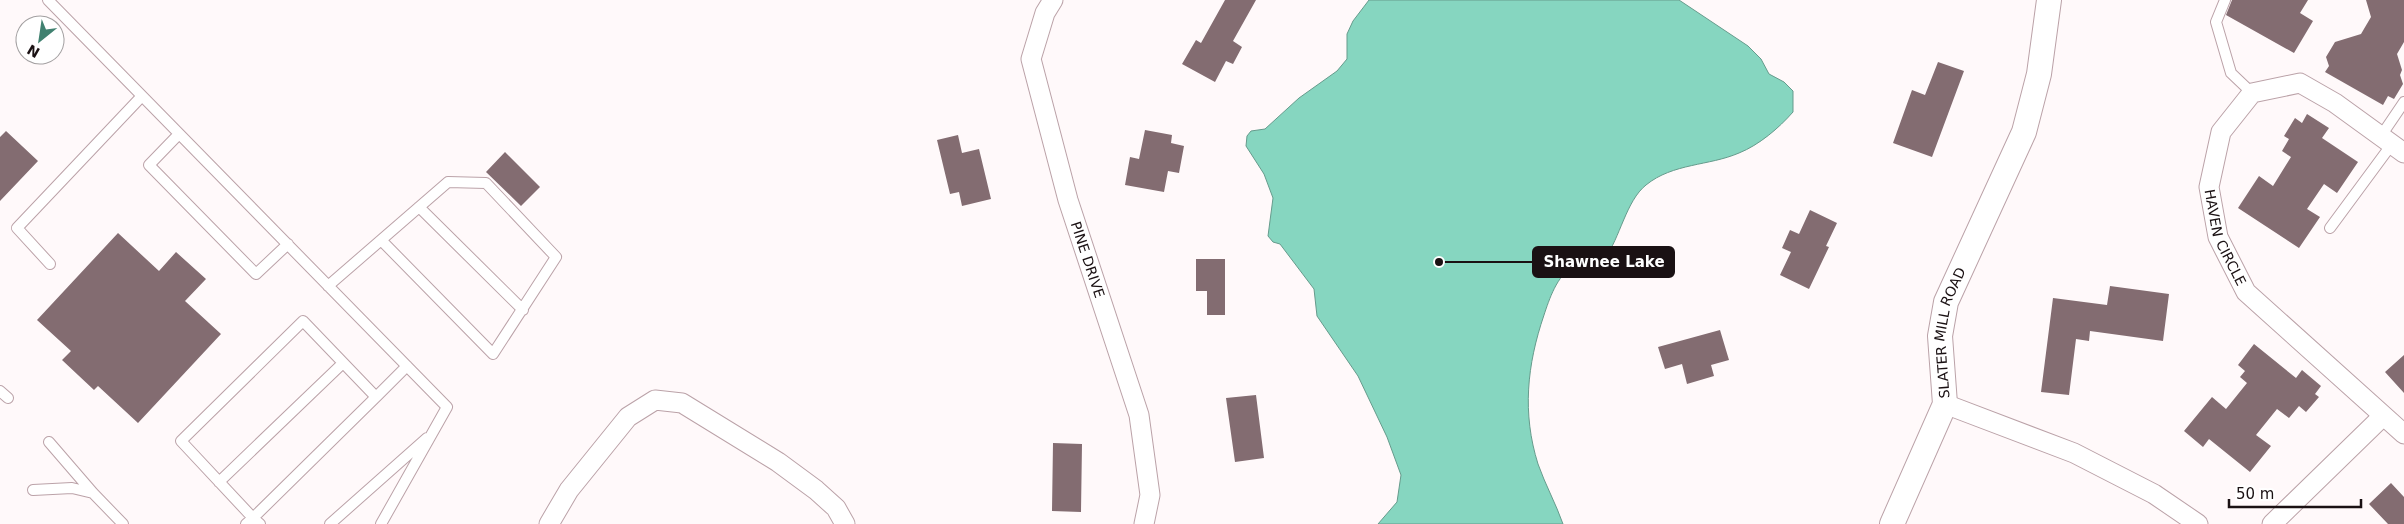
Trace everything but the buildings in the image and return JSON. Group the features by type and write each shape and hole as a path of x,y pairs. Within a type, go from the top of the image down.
{"street":[{"name":"PINE DRIVE","path":"1053,0 1045,13 1032,58 1068,200 1139,415 1150,495 1144,524"},
{"name":"SLATER MILL ROAD","path":"2049,0 2040,74 2024,132 1946,302 1940,336 1945,404 2074,453 2154,494 2198,524"},
{"path":"2252,93 2300,83 2335,103 2392,144"},
{"name":"HAVEN CIRCLE","path":"2252,93 2221,132 2209,187 2218,237 2246,292 2382,417 2404,434"},
{"path":"549,524 569,490 628,417 655,400 682,403 778,462 816,490 836,508 845,524"},
{"path":"1892,524 1945,404"},
{"path":"2272,524 2382,417"}],"lane":[{"path":"48,0 448,407 381,524"},
{"path":"2225,0 2216,22 2231,74 2252,93"},
{"path":"50,264 17,228 142,96"},
{"path":"2330,228 2392,144 2404,102"},
{"path":"179,134 149,165 256,274 288,244"},
{"path":"328,286 419,207 448,182 486,183 556,257 493,354 381,240"},
{"path":"419,207 522,310"},
{"path":"376,397 303,320 181,441 253,522 407,366"},
{"path":"219,482 343,363"},
{"path":"330,524 433,432"},
{"path":"49,442 93,493 123,524"},
{"path":"33,490 72,488 93,493"}],"shaded area":[{"path":"1369,0 1679,0 1748,46 1761,59 1769,74 1784,82 1793,91 1793,112 1761,141 1739,153 1668,173 1646,185 1633,200 1605,258 1593,257 1575,266 1562,276 1554,288 1538,334 1534,352 1530,371 1528,408 1533,445 1538,464 1563,524 1378,524 1397,502 1401,475 1387,437 1358,376 1317,316 1314,289 1280,244 1273,242 1268,236 1273,198 1264,174 1246,146 1247,136 1251,131 1265,129 1299,98 1337,71 1347,59 1347,34 1353,21"}],"place":[{"name":"Shawnee Lake","path":"1439,262"}]}
